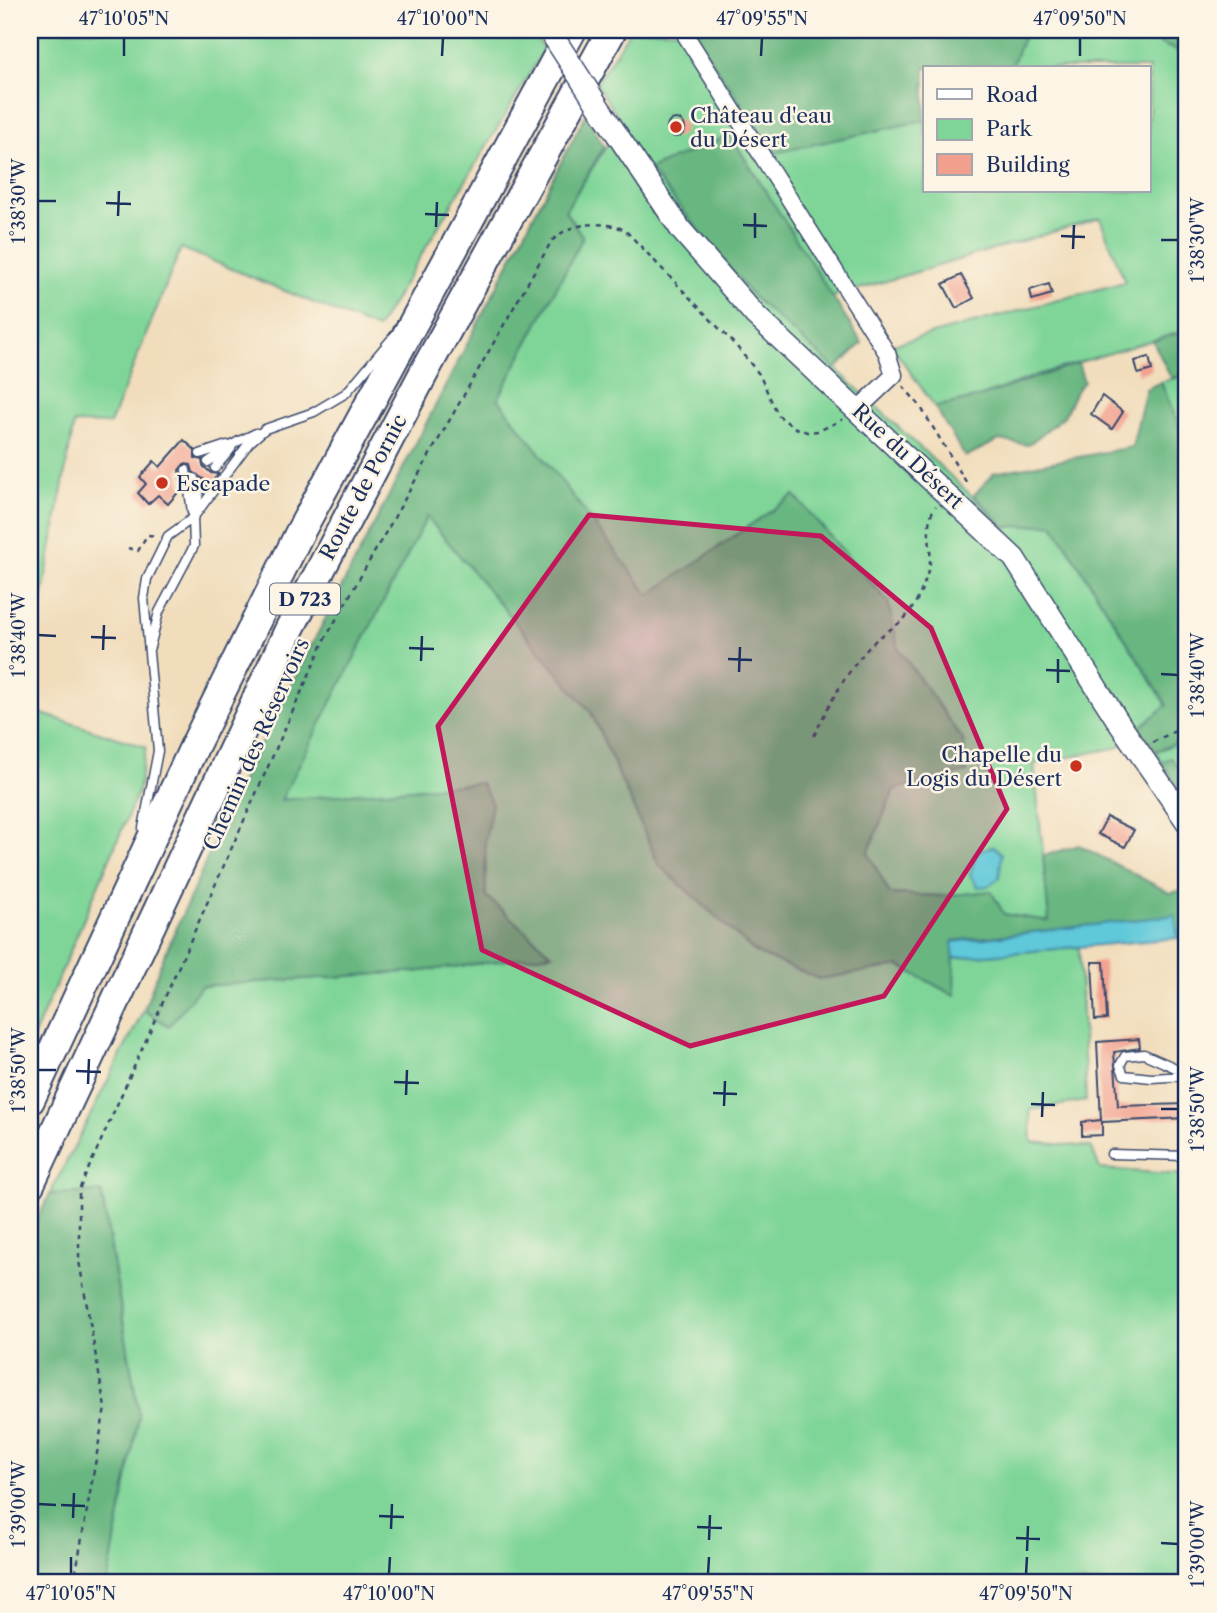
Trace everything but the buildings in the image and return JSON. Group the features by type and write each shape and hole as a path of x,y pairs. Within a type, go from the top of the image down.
{"highway":[{"name":"Route de Pornic","path":"30,1100 252,627 411,324 572,30"},
{"name":"Route de Pornic","path":"30,1184 290,628 423,375 612,30"}],"street":[{"name":"Rue du Désert","path":"550,30 681,230 755,315 948,493 1014,558 1187,822"},
{"path":"685,30 686,36 887,353 894,375 858,409"}],"lane":[{"path":"200,454 314,412 346,393 379,355 387,341 411,324"},
{"path":"142,832 158,751 157,716 144,598 147,579 168,536 193,518 249,443 265,429"},
{"path":"212,465 237,442"},
{"path":"186,470 193,518"},
{"path":"149,653 159,612 194,546 194,478"},
{"path":"193,518 201,485"},
{"path":"102,942 103,913"},
{"path":"1144,1054 1187,1075 1133,1077 1124,1075 1120,1065 1125,1056 1144,1054"},
{"path":"1111,1154 1187,1156"}],"path":[{"name":"Chemin des Réservoirs","path":"75,1583 104,1408 79,1261 79,1190 325,639 551,242 561,230 608,222 625,230 737,347 759,374 778,415 793,427 807,432 819,431 833,426 858,409"},
{"path":"894,375 920,406 968,485"},
{"path":"814,736 831,699 858,658 881,635 902,623 912,609 930,562 928,522 933,509 948,493"},
{"path":"128,548 138,551 147,535 168,536"},
{"path":"1138,750 1187,725"}],"highlighted area":[{"path":"589,515 821,536 931,628 1007,809 884,996 690,1046 482,950 438,726"}],"green space":[{"path":"30,30 532,30 544,50 377,329 181,248 110,424 74,423 30,665"},
{"path":"630,30 691,30 775,153 923,120 923,192 1150,192 1150,66 1012,66 1026,30 1128,30 1187,55 1187,330 1037,375 976,398 935,407 891,345 1125,282 1100,218 832,297 730,135 753,297 836,369 1005,527 1053,524 1167,706 1119,747 1034,764 1050,922 1003,914 991,891 944,896 890,894 868,853 894,789 966,772 963,740 898,648 888,602 794,495 649,596 498,399 583,237 565,211 622,122 596,84"},
{"path":"691,30 1026,30 1012,66 923,66 923,120 775,153"},
{"path":"1128,30 1187,30 1187,55"},
{"path":"586,114 604,147 565,211 583,237 498,399 649,595 794,495 888,602 898,648 963,740 967,772 894,789 868,853 890,894 944,896 991,891 1004,914 1049,921 1043,856 1079,845 1170,893 1187,889 1187,936 1178,938 1175,916 953,941 955,996 900,966 819,979 756,953 659,865 591,712 427,517 281,800 481,783 492,804 485,840 486,896 552,954 422,971 201,986 169,1026 144,1010 160,965 242,780"},
{"path":"730,135 862,343 836,369 753,297 649,169"},
{"path":"1187,330 1187,375 1171,378 1153,341"},
{"path":"1078,363 1084,382 1077,389 1064,416 1028,445 999,440 965,457 935,407 976,398"},
{"path":"1187,375 1187,427 1180,429 1161,382"},
{"path":"1161,382 1180,429 1187,427 1187,739 1156,751 1139,728 1167,705 1053,524 1005,527 974,495 994,473 1132,447 1146,389"},
{"path":"427,516 591,712 659,865 756,953 819,979 900,966 955,995 954,958 1079,947 1086,1101 1030,1110 1032,1142 1091,1147 1100,1169 1187,1175 1187,1583 107,1583 139,1416 102,1193 50,1194 144,1010 168,1026 201,986 422,971 551,954 486,896 485,840 492,804 481,783 280,800"},
{"path":"30,710 146,747 138,792 30,1045"},
{"path":"1187,739 1187,779 1171,759 1161,762 1156,751"},
{"path":"1171,758 1187,779 1187,801 1161,762"},
{"path":"101,1192 139,1416 107,1583 30,1583 30,1233 50,1194"}],"water":[{"path":"993,846 1002,854 999,878 988,886 978,887 970,875 977,852"},
{"path":"1175,915 1178,938 954,958 952,942"}],"place":[{"name":"Château d'eau du Désert","path":"676,127"},
{"name":"Escapade","path":"162,483"},
{"name":"Chapelle du Logis du Désert","path":"1076,766"}]}
